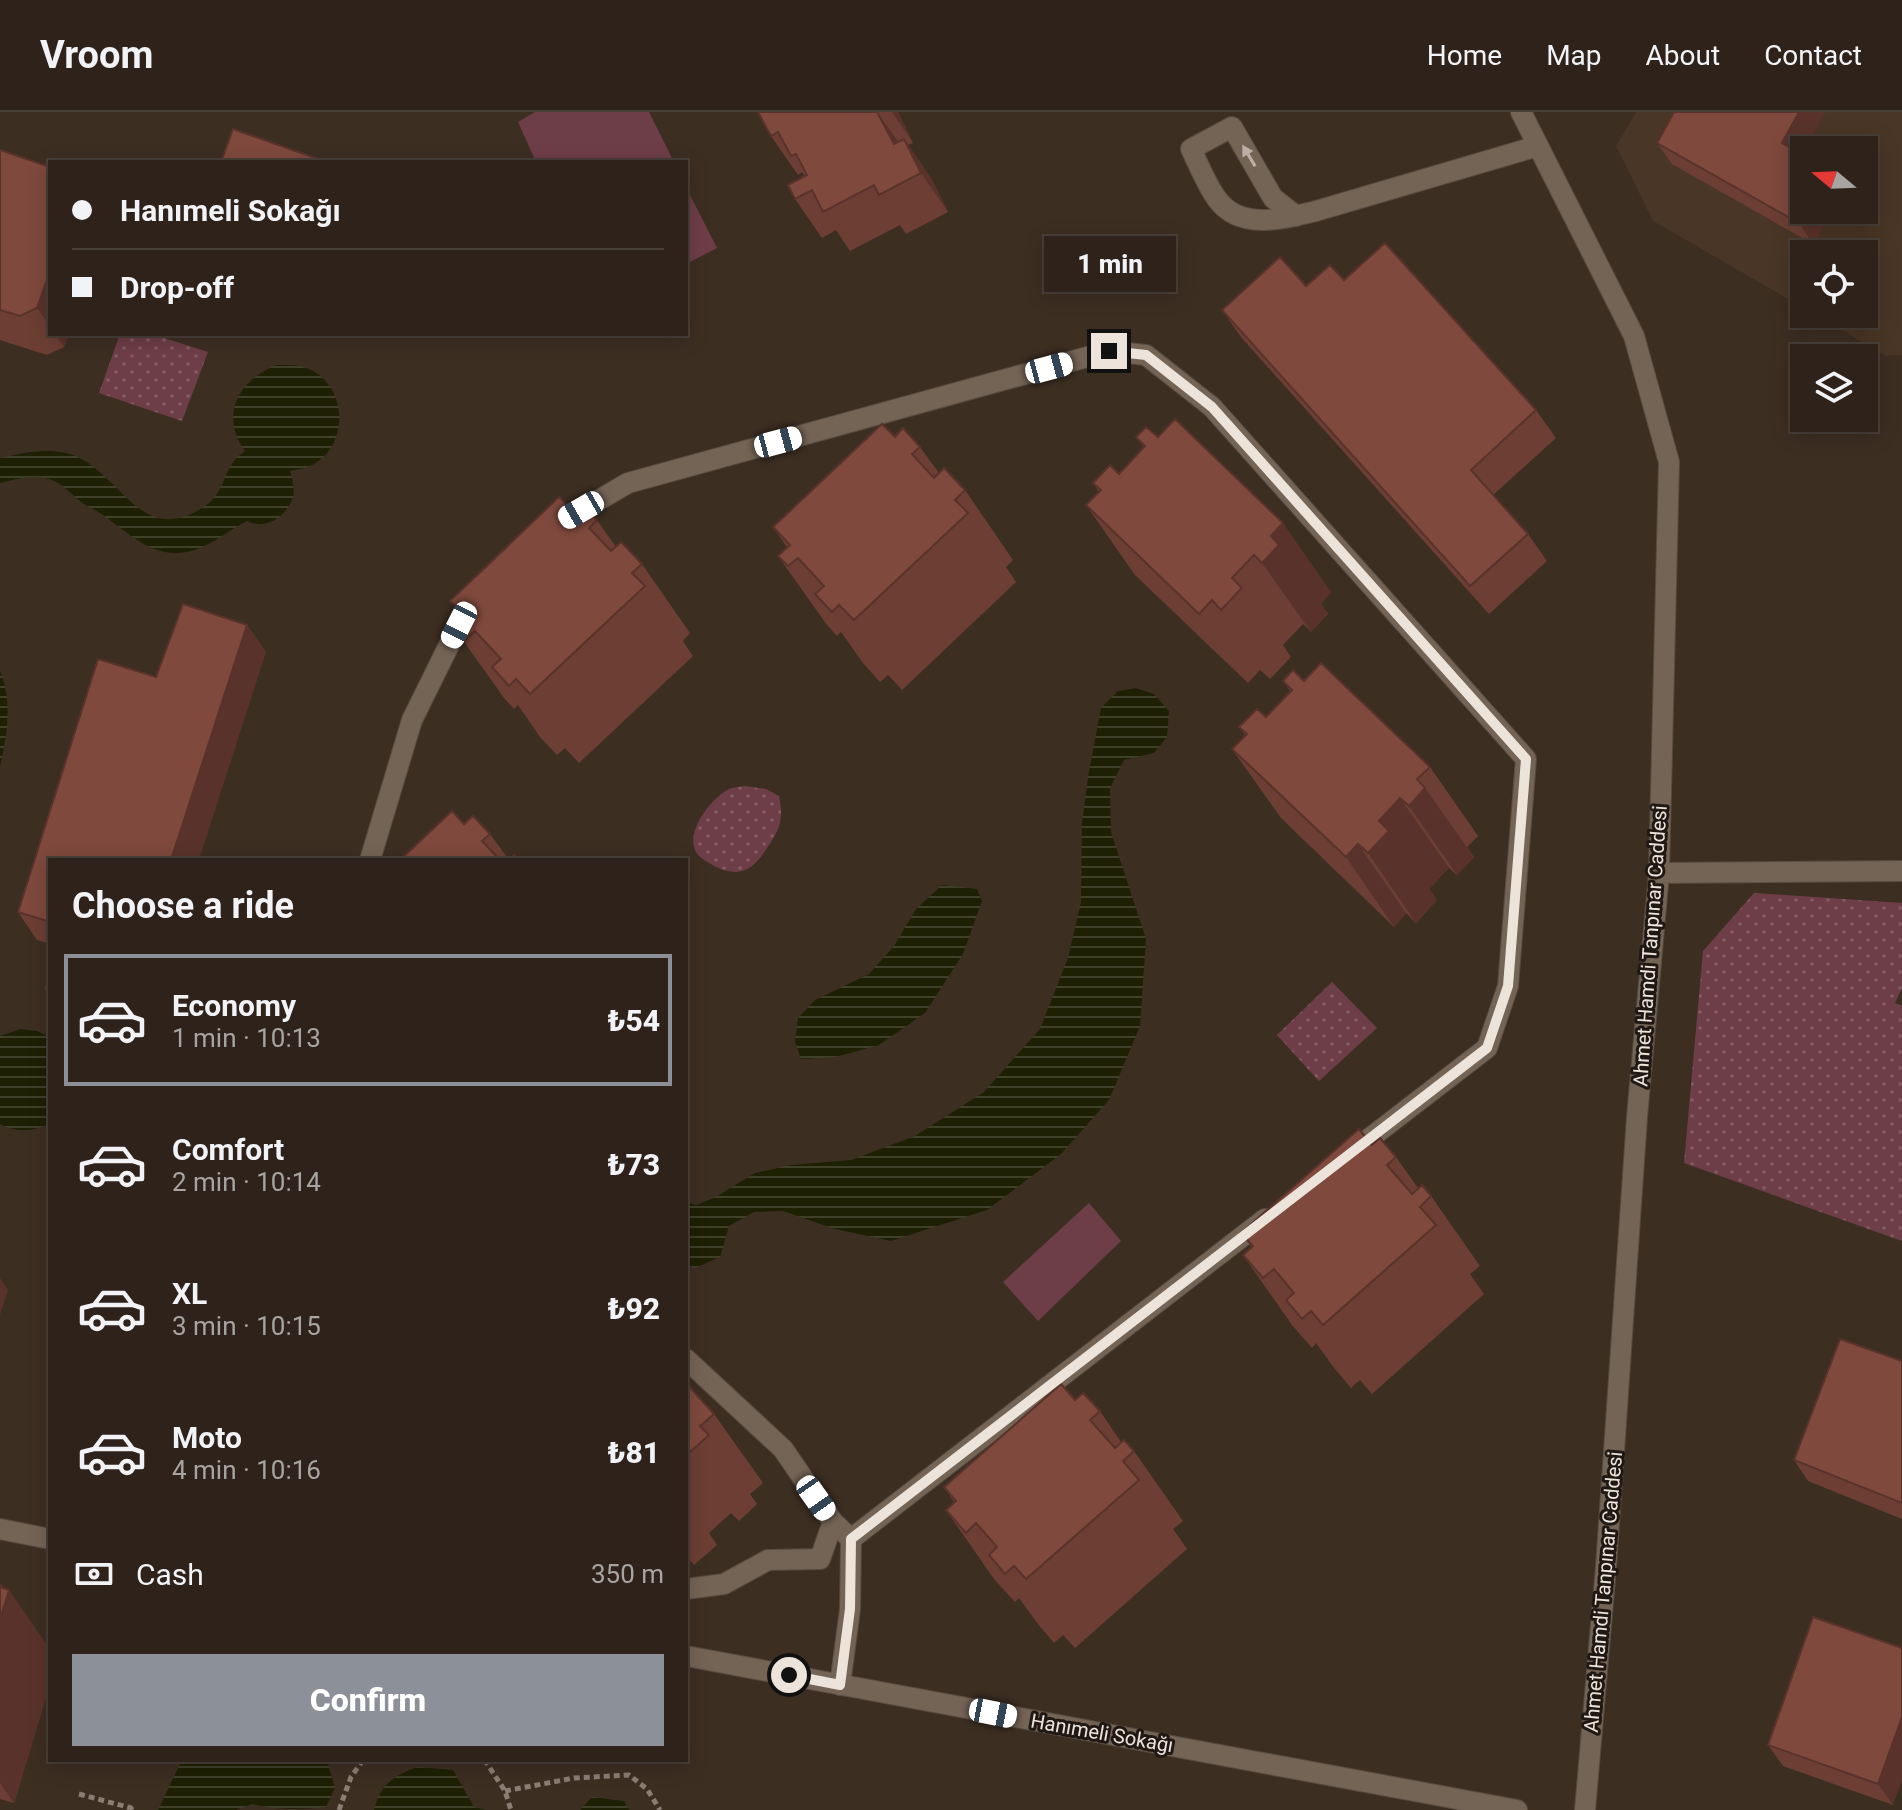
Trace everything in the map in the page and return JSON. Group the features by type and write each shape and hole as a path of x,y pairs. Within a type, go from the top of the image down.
{"street":[{"name":"Ahmet Hamdi Tanpınar Caddesi","path":"1521,112 1634,336 1669,462 1659,873 1637,1117 1607,1552 1585,1810"},
{"path":"1296,216 1273,198 1232,127 1191,149 1217,199 1239,215 1258,221 1296,216 1538,146"},
{"path":"547,535 558,524 628,483 1109,351 1146,355 1212,407 1526,759 1508,986 1487,1048 1337,1164"},
{"path":"371,858 412,720 459,625 492,591"},
{"path":"1659,873 1902,871"},
{"path":"851,1539 1275,1212"},
{"path":"688,1361 783,1449 833,1522 851,1539 850,1609 840,1685"},
{"path":"688,1589 724,1584 768,1560 820,1559 833,1522"},
{"path":"0,1529 48,1539"},
{"name":"Hanımeli Sokağı","path":"688,1656 1517,1810"}],"path":[{"path":"339,1810 351,1777 362,1762"},
{"path":"485,1762 505,1791 511,1810"},
{"path":"505,1791 574,1778 629,1775 647,1789 660,1810"},
{"path":"79,1794 132,1810"}],"shaded area":[{"path":"535,112 649,112 673,160 535,160 518,122"},
{"path":"1636,112 1902,112 1902,355 1886,356 1878,351 1878,344 1865,344 1838,328 1878,328 1878,240 1790,240 1790,300 1653,221 1616,146"},
{"path":"688,191 717,248 688,263"},
{"path":"119,336 158,336 208,352 182,421 99,393"},
{"path":"277,365 301,366 321,376 336,398 339,425 330,450 320,460 290,471 293,497 281,516 268,523 247,521 211,543 195,550 174,553 140,542 54,481 30,477 0,483 0,458 55,451 73,455 89,464 144,512 160,518 177,518 197,511 215,497 231,465 245,451 237,438 234,424 237,400 243,389 252,379"},
{"path":"0,671 8,706 0,767"},
{"path":"1136,688 1154,694 1169,711 1167,737 1154,753 1124,760 1110,788 1111,832 1146,939 1140,1026 1109,1100 1061,1154 987,1210 891,1241 835,1229 783,1211 754,1212 729,1226 720,1257 695,1268 688,1265 688,1203 696,1205 714,1198 755,1173 791,1165 851,1160 915,1136 984,1092 1040,1029 1068,958 1081,902 1082,823 1101,708 1118,691"},
{"path":"745,786 766,789 779,796 781,818 775,835 757,862 746,870 733,872 716,867 700,857 693,844 694,835 701,817 713,801 729,789"},
{"path":"942,885 977,889 982,901 963,954 925,1013 879,1045 836,1057 801,1059 795,1041 798,1018 815,1000 869,974 894,946 916,909"},
{"path":"1754,893 1902,903 1902,988 1895,1003 1902,1006 1902,1241 1684,1163 1703,951"},
{"path":"1332,982 1377,1028 1319,1081 1277,1035"},
{"path":"20,1029 48,1036 48,1124 25,1130 0,1124 0,1036"},
{"path":"1089,1203 1121,1241 1038,1321 1003,1282"},
{"path":"181,1762 324,1762 328,1764 335,1788 326,1807 289,1809 252,1804 236,1810 158,1810"},
{"path":"417,1767 453,1770 474,1807 486,1810 374,1810 389,1782"},
{"path":"592,1797 624,1801 629,1810 580,1810"}],"building":[{"path":"758,112 877,112 894,144 904,139 921,173 879,195 874,185 823,212 812,190 795,199 788,185 807,175 796,154 791,156 778,132 771,136"},
{"path":"1674,112 1799,112 1782,143 1790,148 1790,218 1657,143"},
{"path":"233,129 321,160 222,160"},
{"path":"0,150 48,166 48,277 37,308 20,316 0,310"},
{"path":"1385,243 1536,410 1471,470 1528,534 1470,586 1222,310 1280,257 1306,286 1330,265 1344,280"},
{"path":"1175,419 1283,523 1271,536 1279,545 1262,563 1254,555 1232,578 1242,588 1221,610 1212,600 1199,614 1086,505 1101,490 1093,483 1110,465 1119,474 1145,446 1136,437 1146,427 1158,437"},
{"path":"882,424 895,437 903,428 920,447 912,454 934,478 944,468 965,490 955,500 968,513 854,620 839,605 832,612 815,594 824,586 798,558 788,566 778,556 790,545 773,527"},
{"path":"559,497 572,510 580,502 597,520 589,528 611,551 621,542 642,564 632,573 645,586 530,694 516,679 509,686 492,667 501,659 475,631 465,640 455,629 467,618 450,601"},
{"path":"183,604 247,625 172,858 48,858 48,921 18,912 98,659 156,677"},
{"path":"1321,663 1430,767 1417,779 1425,788 1409,806 1400,798 1379,821 1389,831 1368,853 1358,844 1346,857 1232,749 1247,734 1239,727 1257,709 1266,717 1292,690 1283,681 1293,670 1304,681"},
{"path":"452,811 464,824 473,816 490,834 482,841 498,858 402,858"},
{"path":"1359,1129 1372,1145 1380,1138 1396,1157 1387,1165 1412,1194 1422,1185 1431,1196 1420,1207 1436,1225 1323,1325 1311,1311 1302,1319 1286,1300 1294,1293 1274,1269 1263,1278 1243,1255 1253,1246 1241,1233"},
{"path":"1840,1339 1902,1361 1902,1503 1794,1460"},
{"path":"1061,1384 1075,1400 1083,1393 1100,1411 1090,1420 1115,1448 1124,1440 1134,1451 1123,1461 1139,1480 1026,1579 1014,1566 1005,1574 989,1555 997,1547 976,1523 966,1533 946,1510 956,1501 944,1487"},
{"path":"688,1385 714,1414 700,1426 709,1435 690,1452"},
{"path":"0,1587 9,1590 0,1619"},
{"path":"1813,1617 1902,1648 1902,1717 1878,1784 1768,1745"}],"route":[{"path":"789,1675 840,1685 850,1609 851,1539 1487,1048 1508,986 1526,759 1212,407 1146,355 1109,351"}]}
